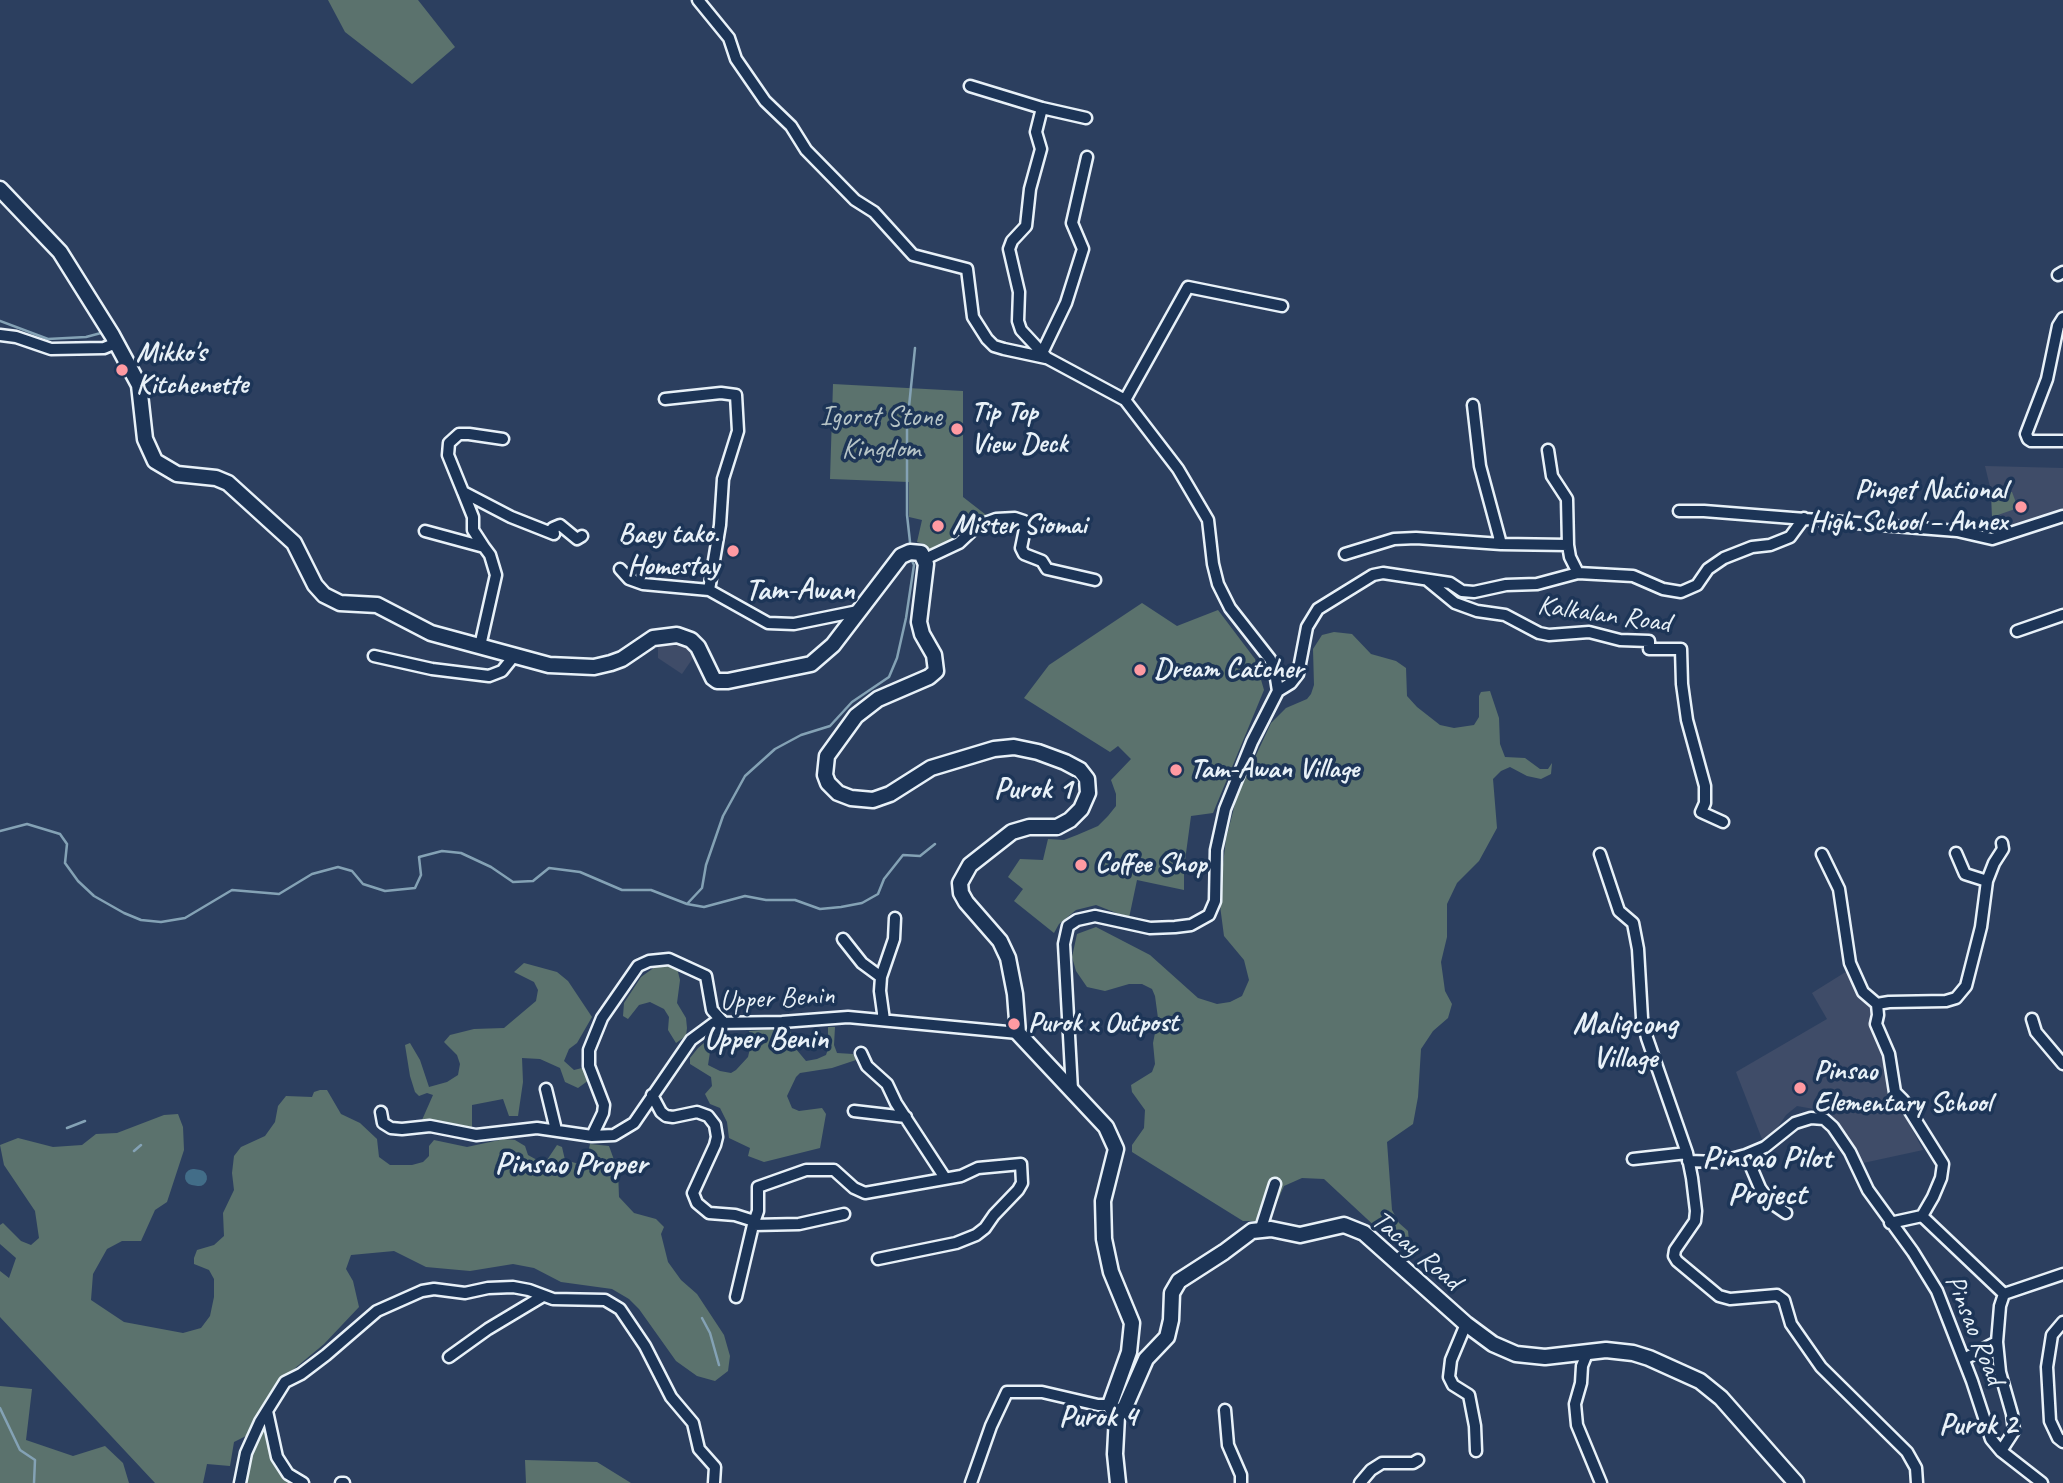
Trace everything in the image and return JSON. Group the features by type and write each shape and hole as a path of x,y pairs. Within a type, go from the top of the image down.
{"main road":[{"path":"0,190 66,261 116,344 139,385 147,447 162,467 177,474 216,478 228,483 294,543 314,585 340,603 377,605 416,627 549,665 594,667 622,659 653,638 677,635 691,640 698,648 713,678 717,681 728,681 811,664 833,645 901,556 915,551 921,553 925,559 919,622 922,634 934,655 936,671 863,709 831,748 825,775 828,783 838,793 851,798 873,800 890,794 931,768 994,749 1014,747 1065,762 1086,776 1089,783 1081,808 1070,820 1057,827 1029,827 1012,832 971,864 960,883 966,902 1000,941 1008,958 1015,994 1018,1033 1106,1127 1116,1149 1103,1201 1104,1239 1111,1272 1132,1323 1132,1338 1114,1411 1118,1483"},
{"name":"Tacay Road","path":"1261,1228 1300,1235 1344,1225 1354,1228 1383,1249 1466,1324 1493,1344 1516,1354 1545,1357 1588,1351 1633,1353 1700,1381 1721,1398 1796,1483"},
{"path":"1114,1411 1125,1407 1146,1359 1167,1336 1171,1320 1172,1293 1179,1281 1252,1231 1261,1228"}],"street":[{"path":"698,0 729,38 736,60 765,101 855,200 874,212 914,255 967,269 973,317 994,346 1044,356 1125,400 1178,469 1208,520 1218,584 1230,608 1270,659 1278,691"},
{"path":"970,86 1086,118"},
{"path":"1042,108 1036,132 1041,149 1030,189 1026,226 1012,241 1009,249 1019,292 1018,321 1021,330 1044,356"},
{"path":"1044,356 1066,303 1083,249 1072,223 1087,156"},
{"path":"1125,400 1188,287 1282,306"},
{"path":"2063,318 2058,326 2047,379 2026,434 2031,441 2061,441 2063,429"},
{"path":"0,335 51,349 104,348 116,344"},
{"path":"665,399 721,393 736,396 738,431 723,479 720,525 709,590"},
{"path":"1473,405 1480,466 1501,544"},
{"path":"480,646 496,575 490,555 473,530 473,517 448,454 449,443 459,434 503,439"},
{"path":"1548,450 1552,476 1567,499 1568,545 1570,557 1578,573"},
{"path":"463,492 511,517 554,534 553,528 560,525 577,539 582,536"},
{"path":"1679,512 1704,511 1957,531 1992,539 2063,516"},
{"path":"925,559 959,543 977,526 996,519 1015,518 1026,524 1021,548 1024,554 1042,561 1046,569 1095,580"},
{"path":"1072,1090 1064,944 1068,926 1077,920 1095,916 1150,928 1175,927 1191,925 1209,915 1215,901 1216,850 1225,809 1252,742 1278,691 1291,683 1298,674 1307,627 1318,609 1373,575 1383,573 1450,583 1462,591 1474,592 1506,585 1537,584 1578,573 1633,576 1663,589 1681,592 1697,585 1708,569 1724,558 1790,537 1804,519"},
{"path":"425,531 484,547"},
{"path":"1345,554 1394,539 1416,538 1568,545"},
{"path":"620,569 629,579 643,584 709,590 768,623 794,624 858,611"},
{"name":"Kalkalan Road","path":"1427,580 1455,603 1476,611 1505,615 1539,633 1549,635 1589,632 1620,640 1649,641 1649,649 1681,649 1687,720 1705,786 1701,813 1723,822"},
{"path":"2017,631 2063,615"},
{"path":"374,656 489,676 502,671 514,656"},
{"path":"1877,1004 1936,1003 1956,998 1966,986 1972,969 1987,881 2000,855 2002,843"},
{"path":"1600,853 1619,911 1633,923 1638,949 1641,1008 1647,1038 1688,1157 1695,1221 1675,1250 1674,1256 1719,1296 1743,1299 1777,1295 1784,1300 1791,1324 1821,1367 1907,1452 1916,1468 1917,1483"},
{"path":"1956,853 1965,874 1987,881"},
{"path":"1822,854 1839,889 1850,963 1863,992 1877,1004 1876,1024 1889,1054 1895,1092 1903,1100 1943,1164 1933,1197 1922,1216 1890,1223"},
{"path":"884,1020 881,977 894,939 895,918"},
{"path":"843,939 862,963 881,977"},
{"path":"592,1136 604,1105 589,1066 589,1050 602,1018 638,966 649,961 669,959 706,976 712,1010 723,1022"},
{"name":"Upper Benin","path":"381,1111 383,1123 391,1128 430,1126 466,1134 537,1128 592,1136 614,1135 634,1123 691,1040 707,1026 723,1022 782,1022 848,1017 1018,1033"},
{"path":"2032,1019 2042,1042 2063,1064"},
{"path":"860,1053 867,1066 887,1084 945,1178"},
{"path":"546,1089 556,1130"},
{"path":"652,1095 660,1112 666,1116 697,1112 708,1116 715,1125 718,1137 693,1193 697,1203 709,1213 735,1215 754,1223 799,1224 844,1214"},
{"path":"854,1111 906,1117"},
{"name":"Pinsao Road","path":"1746,1154 1765,1147 1795,1123 1811,1118 1824,1119 1833,1127 1868,1190 1913,1252 1937,1291 1991,1439 2001,1451 2042,1483"},
{"path":"1633,1159 1688,1157 1720,1162 1746,1154 1760,1188 1770,1202 1786,1213"},
{"path":"736,1297 758,1211 758,1187 806,1170 834,1170 854,1188 865,1193 961,1177 978,1168 1021,1164 1022,1183 1018,1190 976,1235 956,1243 878,1259"},
{"path":"1261,1228 1275,1184"},
{"path":"1922,1216 2004,1294"},
{"path":"2004,1294 2063,1274"},
{"path":"240,1483 246,1453 285,1382 301,1374 326,1355 376,1311 422,1291 434,1289 465,1293 488,1287 513,1287 565,1300 606,1300 620,1309 645,1346 671,1397 693,1423 699,1449 715,1467 714,1483"},
{"path":"2001,1451 2014,1431 2000,1372 1997,1342 1998,1319 2004,1294"},
{"path":"449,1357 488,1329 543,1296"},
{"path":"2063,1322 2052,1335 2047,1367 2050,1421 2058,1438 2063,1442"},
{"path":"1466,1324 1451,1360 1449,1377 1453,1385 1469,1395 1475,1426 1476,1451"},
{"path":"1964,1359 1997,1342"},
{"path":"1588,1351 1575,1404 1577,1425 1601,1483"},
{"path":"971,1483 991,1426 1007,1392 1042,1392 1114,1411"},
{"path":"1225,1410 1228,1445 1241,1475 1241,1483"},
{"path":"267,1411 277,1457 288,1474 303,1483"},
{"path":"1360,1483 1382,1463 1413,1463 1419,1460"}],"shaded area":[{"name":"Pinget National High School – Annex","path":"1985,466 2063,468 2063,511 1996,535"},
{"path":"677,640 688,649 693,658 682,674 658,658 658,643"},
{"path":"1852,968 1875,1005 1874,1016 1889,1085 1923,1150 1863,1163 1825,1111 1797,1106 1786,1115 1775,1131 1762,1139 1736,1072 1827,1019 1812,993"}],"green space":[{"path":"328,0 418,0 455,47 412,84 345,32"},
{"name":"Igorot Stone Kingdom","path":"833,384 963,391 963,497 990,518 955,542 931,552 924,544 917,542 922,520 909,517 909,482 830,479"},
{"path":"1991,491 2012,492 2018,508 1992,517"},
{"name":"Tam-Awan Village","path":"1142,603 1177,626 1218,610 1255,659 1264,690 1213,813 1191,816 1184,890 1137,880 1129,918 1096,905 1076,910 1059,924 1054,933 1014,901 1023,889 1008,877 1020,859 1043,860 1048,839 1064,840 1098,826 1116,806 1116,794 1111,780 1131,759 1118,746 1110,752 1024,698 1049,665"},
{"path":"1334,632 1352,634 1371,654 1396,661 1406,668 1407,696 1440,725 1454,728 1474,725 1479,717 1479,696 1481,692 1490,691 1499,718 1500,744 1505,757 1525,758 1540,769 1548,769 1552,763 1551,774 1541,779 1527,776 1510,767 1493,779 1497,828 1479,861 1457,883 1447,904 1447,937 1441,962 1445,991 1452,1004 1448,1018 1433,1031 1421,1049 1418,1097 1413,1124 1387,1142 1392,1210 1399,1223 1408,1231 1409,1241 1406,1244 1395,1242 1380,1231 1324,1179 1302,1178 1284,1186 1276,1204 1268,1213 1255,1221 1243,1221 1132,1152 1132,1145 1144,1128 1145,1110 1132,1092 1131,1085 1152,1072 1155,1064 1153,1043 1158,1018 1155,996 1152,989 1142,984 1129,984 1105,991 1087,987 1076,971 1072,957 1077,934 1096,927 1150,955 1198,998 1217,1004 1242,996 1249,980 1244,960 1224,936 1219,898 1226,839 1237,796 1271,723 1286,708 1307,699 1311,694 1314,685 1313,649 1322,635"},
{"path":"524,963 557,972 568,981 592,1017 577,1043 569,1049 564,1061 574,1070 586,1067 590,1072 589,1080 578,1088 565,1082 560,1068 540,1059 522,1058 523,1082 518,1116 509,1116 503,1099 472,1105 472,1131 427,1124 422,1120 433,1095 427,1093 419,1096 415,1092 405,1045 410,1043 420,1060 429,1087 447,1082 458,1075 460,1064 457,1055 444,1042 450,1035 474,1029 504,1028 536,1001 538,990 534,982 514,972"},
{"path":"659,964 677,968 680,980 677,1003 686,1018 687,1028 686,1036 676,1043 668,1030 669,1017 664,1009 650,1002 639,1005 628,1019 623,1016 624,1003 641,977"},
{"path":"828,1027 835,1027 834,1045 837,1053 853,1054 856,1060 832,1068 800,1073 787,1096 792,1108 799,1111 822,1108 826,1114 820,1148 764,1162 748,1156 750,1148 729,1138 727,1122 720,1108 710,1104 705,1094 712,1086 711,1077 690,1064 690,1058 716,1033 720,1040 710,1052 708,1065 731,1073 748,1057 752,1040 749,1031 777,1029 790,1030 796,1049 806,1061 817,1059 826,1055"},
{"path":"327,1090 341,1114 360,1123 377,1139 379,1157 390,1165 423,1162 429,1156 429,1146 434,1140 467,1147 504,1139 515,1140 525,1146 528,1155 537,1160 547,1160 557,1145 562,1147 565,1160 579,1164 587,1157 590,1144 609,1146 618,1171 619,1197 634,1213 656,1219 664,1227 661,1234 668,1262 681,1280 697,1294 724,1335 730,1356 728,1371 715,1381 697,1376 676,1361 639,1309 612,1289 561,1282 534,1268 513,1264 470,1271 426,1267 394,1251 351,1255 346,1269 353,1281 359,1307 324,1344 282,1379 250,1434 234,1442 230,1466 207,1464 203,1483 155,1483 0,1317 0,1271 9,1278 16,1258 0,1244 0,1225 3,1223 21,1241 31,1245 39,1238 35,1211 4,1165 0,1145 18,1138 53,1147 82,1145 96,1134 117,1133 164,1115 178,1114 183,1127 184,1150 167,1202 155,1210 141,1241 122,1241 107,1249 93,1274 91,1300 124,1322 183,1333 201,1328 210,1316 214,1279 209,1270 194,1264 194,1258 197,1250 214,1245 224,1236 223,1213 234,1190 234,1156 241,1147 265,1136 275,1122 278,1106 286,1096 312,1097 314,1092"},
{"path":"0,1386 32,1389 26,1440 73,1456 105,1446 123,1463 129,1483 0,1483"},
{"path":"265,1423 273,1458 295,1483 245,1483 247,1458"},
{"path":"525,1460 597,1462 631,1483 526,1483"}],"waterway":[{"path":"0,321 48,339 86,337 101,333"},
{"path":"910,542 907,515 907,426 915,348"},
{"path":"687,904 702,888 706,865 723,816 745,776 775,749 801,735 830,726 852,702 889,677 897,658 906,618 914,565 912,561"},
{"path":"0,831 27,824 60,834 67,844 65,863 78,881 94,896 141,920 161,922 185,918 232,890 279,894 312,874 338,867 352,871 363,884 385,891 415,888 421,875 419,857 442,851 461,853 491,867 513,882 533,881 549,868 580,872 622,890 651,890 687,904 704,907 745,896 766,900 795,900 820,909 841,907 862,903 878,894 884,879 903,855 920,856 935,844"},
{"path":"67,1128 85,1121"},
{"path":"134,1151 141,1145"},
{"path":"193,1177 199,1178"},
{"path":"702,1318 710,1333 719,1365"},
{"path":"0,1408 20,1450 35,1460 34,1483"}],"place":[{"name":"Mikko's Kitchenette","path":"122,370"},
{"name":"Tip Top View Deck","path":"957,429"},
{"name":"Pinget National High School – Annex","path":"2021,507"},
{"name":"Mister Siomai","path":"938,526"},
{"name":"Baey tako. Homestay","path":"733,551"},
{"name":"Dream Catcher","path":"1140,670"},
{"name":"Tam-Awan Village","path":"1176,770"},
{"name":"Coffee Shop","path":"1081,865"},
{"name":"Purok x Outpost","path":"1014,1024"},
{"name":"Pinsao Elementary School","path":"1800,1088"}],"district":[{"name":"Tam-Awan","path":"800,591"},
{"name":"Purok 1","path":"1033,790"},
{"name":"Upper Benin","path":"766,1040"},
{"name":"Maligcong Village","path":"1625,1042"},
{"name":"Pinsao Proper","path":"571,1165"},
{"name":"Pinsao Pilot Project","path":"1767,1178"},
{"name":"Purok 4","path":"1098,1418"},
{"name":"Purok 2","path":"1978,1426"}]}
